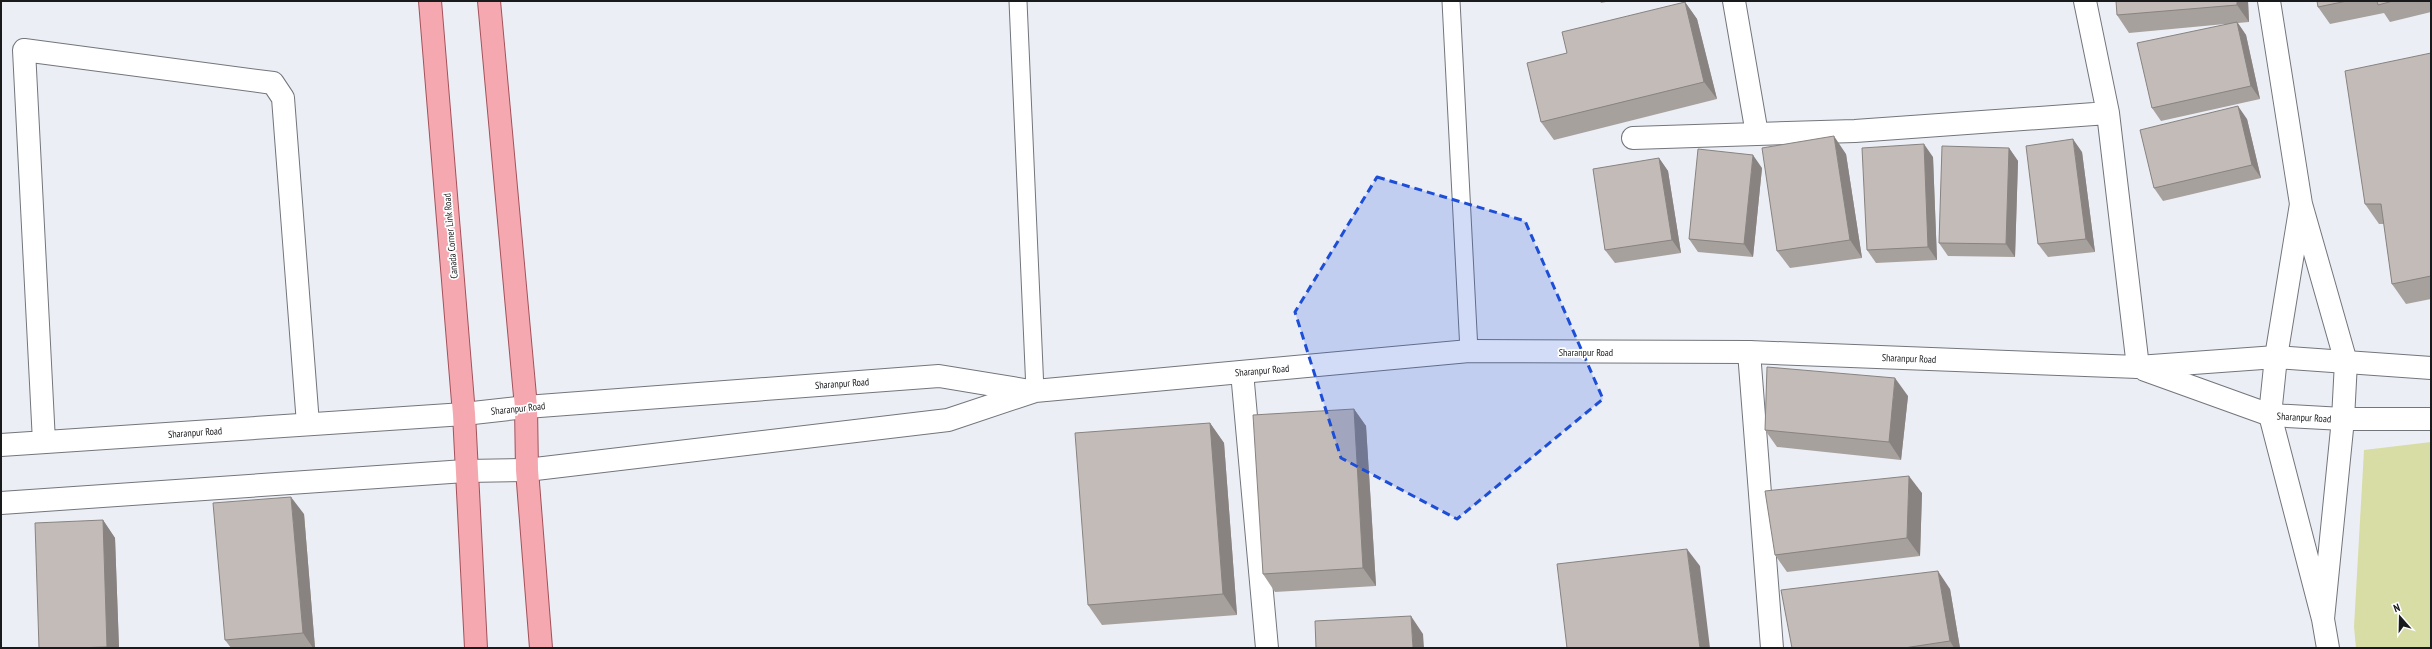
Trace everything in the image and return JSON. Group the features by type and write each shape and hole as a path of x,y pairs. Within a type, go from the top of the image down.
{"main road":[{"name":"Canada Corner Link Road","path":"430,1 464,414 465,471 476,648"},
{"path":"489,1 526,407 527,470 541,648"}],"street":[{"path":"1734,1 1757,134"},
{"path":"2085,1 2108,113 2138,367"},
{"path":"2269,1 2301,204 2346,362 2343,419 2323,619"},
{"path":"44,442 24,50 273,83 283,98 308,424"},
{"path":"1633,138 1855,131 2108,113"},
{"path":"2301,204 2276,357 2270,416 2323,619 2328,648"},
{"name":"Sharanpur Road","path":"1,503 465,471 527,470 948,420 1035,391 1468,351 1749,352 2138,367 2276,357 2431,368"},
{"path":"1749,352 1772,648"},
{"name":"Sharanpur Road","path":"2138,367 2270,416 2343,419 2431,419"},
{"path":"1242,372 1267,648"},
{"name":"Sharanpur Road","path":"1,446 464,414 526,407 939,376 1035,391"}],"lane":[{"path":"1018,1 1035,391"},
{"path":"1451,1 1468,351"}],"highlighted area":[{"path":"1377,177 1525,221 1603,399 1457,519 1341,458 1295,312"}],"green space":[{"path":"2431,442 2431,648 2356,648 2354,627 2364,450"}],"building":[{"path":"2116,1 2237,1 2237,5 2117,15"},
{"path":"2317,1 2347,1 2318,7"},
{"path":"2377,1 2393,1 2378,5"},
{"path":"1685,2 1704,82 1541,122 1527,63 1567,53 1562,32"},
{"path":"2237,22 2251,86 2152,108 2137,43"},
{"path":"2431,53 2431,276 2392,284 2381,204 2365,204 2345,71"},
{"path":"2238,106 2252,165 2154,188 2140,130"},
{"path":"1834,136 1850,240 1777,251 1762,148"},
{"path":"2073,139 2086,239 2038,244 2026,146"},
{"path":"1924,144 1928,247 1867,250 1862,148"},
{"path":"1942,146 2009,148 2006,244 1939,243"},
{"path":"1698,149 1753,155 1744,244 1689,239"},
{"path":"1659,158 1672,240 1605,250 1593,169"},
{"path":"1767,367 1895,378 1889,442 1765,430"},
{"path":"1354,409 1363,568 1263,574 1253,415"},
{"path":"1210,423 1223,594 1088,605 1075,433"},
{"path":"1909,476 1907,538 1775,555 1765,491"},
{"path":"291,497 303,633 225,640 213,503"},
{"path":"103,520 107,647 39,648 35,523"},
{"path":"1687,549 1700,648 1567,648 1557,564"},
{"path":"1938,571 1950,641 1904,648 1792,648 1781,590"},
{"path":"1411,616 1413,648 1316,648 1315,621"}]}
